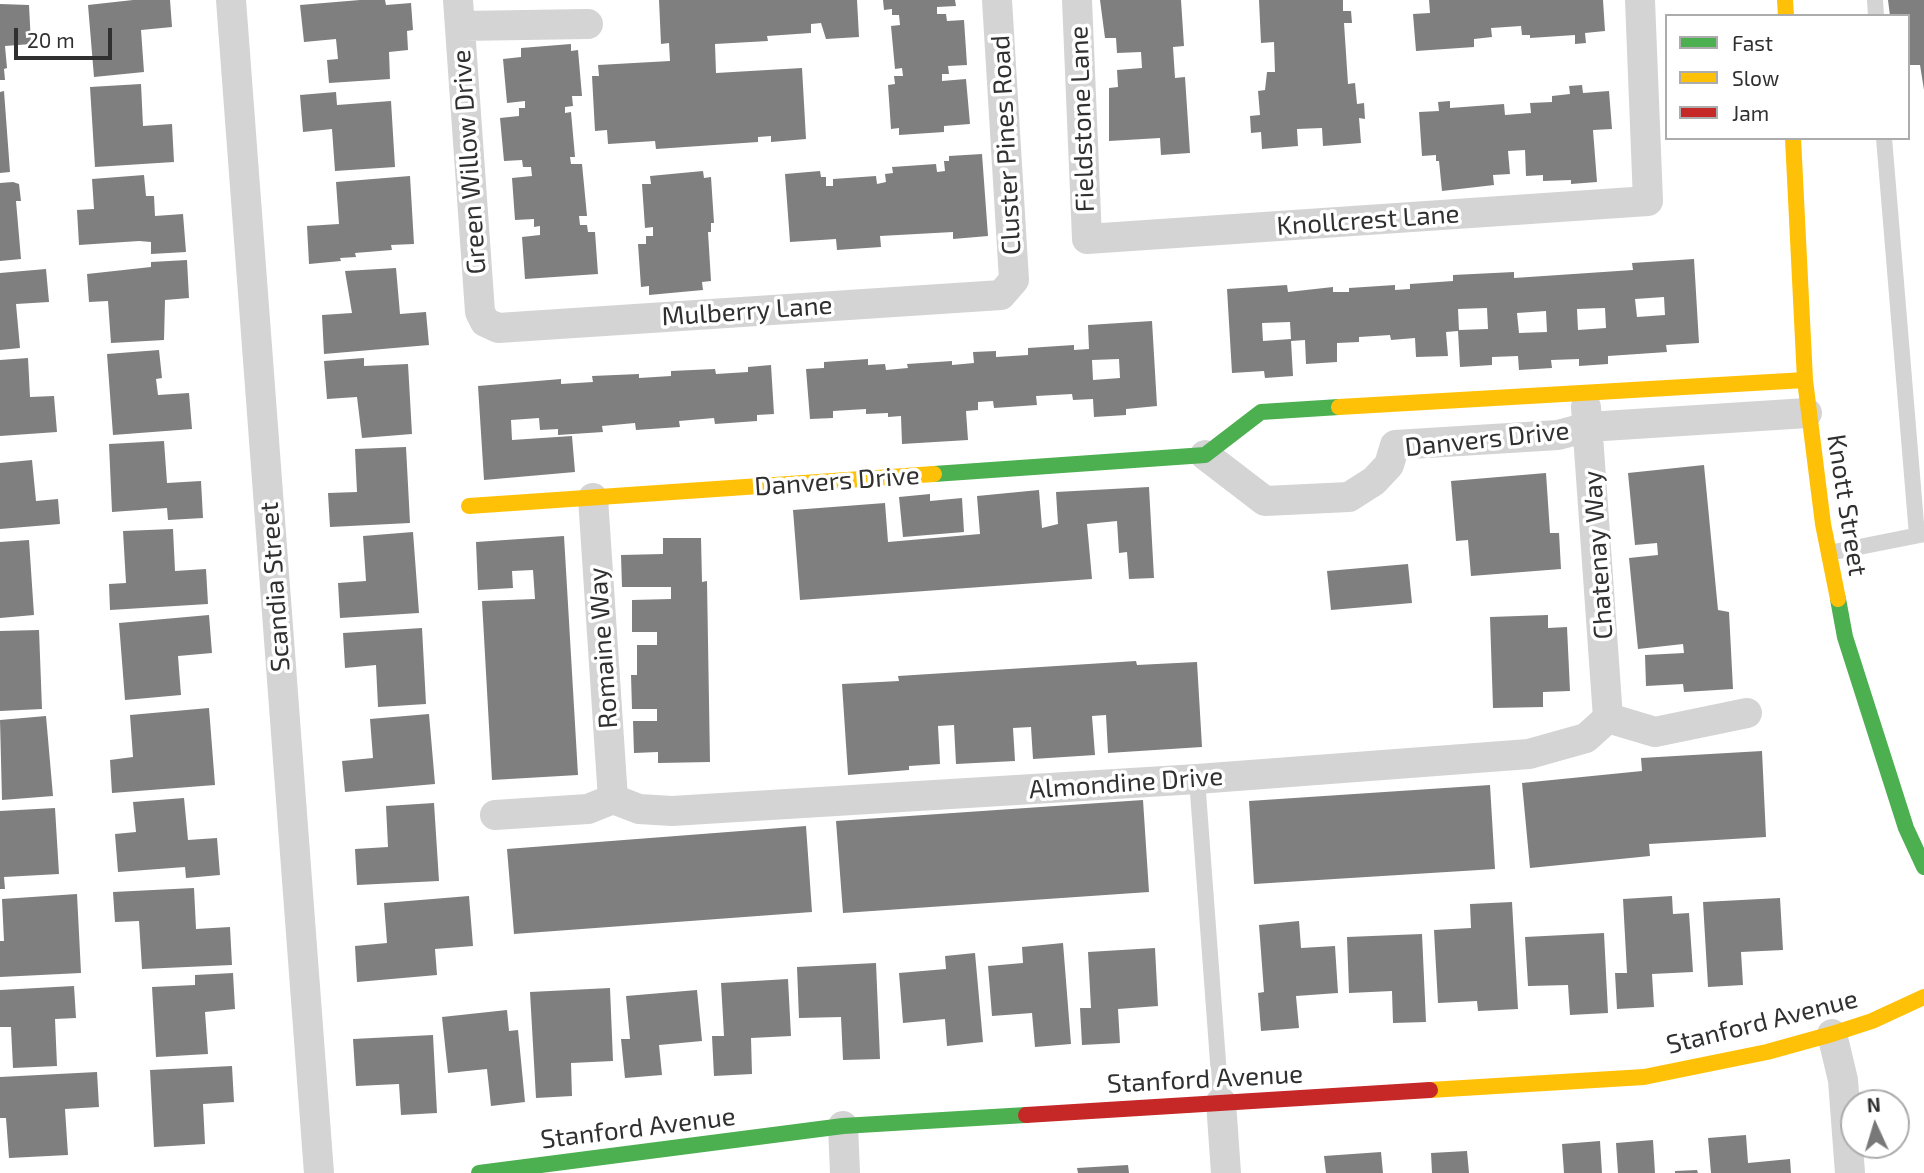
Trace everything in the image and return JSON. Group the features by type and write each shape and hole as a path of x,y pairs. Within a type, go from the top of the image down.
{"street":[{"name":"Scandia Street","path":"231,0 318,1173"},
{"name":"Cluster Pines Road","path":"997,0 1014,280 1008,290"},
{"name":"Fieldstone Lane","path":"1077,0 1087,239"},
{"name":"Knollcrest Lane","path":"1087,239 1648,201 1640,0"},
{"path":"459,13 588,24"},
{"name":"Green Willow Drive","path":"459,13 480,312 485,322"},
{"name":"Knott Street","path":"1793,140 1807,413 1829,554 1845,637 1906,828 1924,867"},
{"name":"Mulberry Lane","path":"485,322 498,328 987,296 1000,295 1008,290"},
{"name":"Danvers Drive","path":"469,506 1205,455 1261,412 1805,380"},
{"name":"Chatenay Way","path":"1586,393 1608,718"},
{"path":"1392,404 1395,445"},
{"name":"Danvers Drive","path":"1205,455 1265,501 1349,497 1374,481 1389,465 1395,445 1558,435 1588,427 1807,413"},
{"name":"Romaine Way","path":"593,498 613,799"},
{"path":"1608,718 1656,732 1747,713"},
{"name":"Almondine Drive","path":"613,799 639,809 672,811 1197,779 1529,754 1587,738 1608,718"},
{"path":"495,815 588,809 613,799"},
{"name":"Stanford Avenue","path":"479,1173 843,1126 1644,1077 1767,1052 1832,1034 1872,1021 1924,997"},
{"path":"1832,1034 1841,1069 1850,1173"},
{"path":"1221,1102 1226,1173"},
{"path":"843,1126 845,1173"}],"lane":[{"path":"1829,554 1921,534 1916,423 1884,140"},
{"path":"1197,779 1221,1102"}],"building":[{"path":"133,0 170,0 172,27 141,30 144,72 94,77 88,5"},
{"path":"385,0 386,5 411,3 413,30 407,31 408,50 389,52 390,79 329,83 327,60 338,59 336,39 304,42 300,5"},
{"path":"659,0 857,0 859,37 826,39 821,23 811,24 811,33 767,36 768,41 715,44 716,73 802,68 806,139 771,142 771,136 758,137 758,142 656,149 655,141 608,144 607,130 595,131 592,76 599,76 598,65 670,61 669,43 661,44"},
{"path":"883,0 955,0 956,6 937,7 937,14 946,14 947,21 964,20 967,65 948,66 949,74 942,74 942,81 966,79 970,124 944,126 944,132 899,135 899,128 891,129 888,85 895,84 894,76 903,76 902,68 895,69 891,26 900,25 899,15 892,15 892,9 884,10"},
{"path":"1100,0 1181,0 1184,46 1173,47 1175,78 1185,77 1190,153 1161,155 1160,138 1109,141 1109,88 1118,87 1117,70 1142,68 1141,52 1117,53 1116,38 1105,38"},
{"path":"1259,0 1343,0 1343,11 1351,11 1352,23 1344,23 1348,84 1355,83 1357,104 1364,103 1365,119 1359,118 1361,143 1323,146 1322,128 1297,129 1298,146 1262,149 1261,132 1251,133 1250,116 1260,115 1258,91 1265,90 1267,72 1275,72 1274,42 1261,43"},
{"path":"1429,0 1603,0 1605,31 1585,33 1586,43 1575,44 1575,35 1530,38 1530,35 1522,35 1521,26 1491,28 1492,37 1474,39 1474,47 1416,51 1413,14 1430,13"},
{"path":"1888,0 1924,0 1924,90 1920,65 1910,65 1910,14 1890,14"},
{"path":"0,4 29,5 31,44 5,46 5,80 0,80"},
{"path":"571,44 571,51 578,50 582,96 572,96 573,106 565,107 565,113 571,112 575,157 570,157 571,164 582,164 587,216 579,216 580,225 587,225 588,232 595,232 598,274 525,279 522,237 540,235 540,226 534,227 534,219 515,220 512,178 532,176 531,167 523,167 522,160 504,161 500,118 519,116 519,108 525,108 525,101 507,103 503,59 521,57 521,48"},
{"path":"141,84 143,126 172,124 174,162 95,167 90,87"},
{"path":"1582,85 1583,93 1609,91 1612,129 1593,130 1597,182 1571,184 1571,180 1543,181 1543,175 1526,176 1525,150 1508,151 1510,174 1493,175 1494,185 1442,191 1436,155 1422,156 1419,112 1439,111 1438,102 1450,101 1450,108 1504,104 1505,115 1531,113 1530,103 1552,102 1552,96 1570,94 1569,86"},
{"path":"4,91 10,172 0,173 0,92"},
{"path":"336,92 337,105 391,101 395,167 335,171 332,129 303,132 300,95"},
{"path":"982,154 988,236 953,239 953,232 880,236 881,247 837,250 836,239 790,242 785,174 820,171 821,177 826,177 826,186 833,186 833,179 876,176 877,184 886,182 885,174 893,173 892,167 936,164 937,172 945,171 944,161 949,161 949,156"},
{"path":"703,171 704,178 711,177 714,223 711,223 711,232 708,232 711,281 702,282 703,290 649,295 649,286 641,287 638,244 646,244 646,236 653,236 653,227 645,228 642,184 651,184 650,176"},
{"path":"144,175 146,196 154,196 155,216 183,214 186,252 151,254 151,242 139,241 79,245 77,210 94,209 92,179"},
{"path":"410,176 414,244 391,245 392,250 355,253 356,257 340,258 341,261 309,264 307,226 339,224 336,182"},
{"path":"0,183 19,184 21,201 16,201 21,259 0,261"},
{"path":"1694,259 1699,343 1666,345 1667,352 1608,356 1608,364 1579,366 1579,359 1551,360 1552,368 1519,370 1518,356 1492,357 1492,365 1460,367 1458,331 1446,332 1448,356 1416,357 1415,338 1391,340 1390,335 1359,337 1359,342 1337,343 1337,362 1306,364 1305,340 1291,341 1293,376 1265,378 1264,371 1232,373 1227,289 1287,285 1288,292 1333,287 1333,292 1349,292 1349,288 1395,285 1395,290 1410,289 1410,284 1453,281 1453,275 1514,272 1514,278 1633,270 1632,263","holes":["1664,297 1665,315 1637,317 1635,299","1487,308 1488,329 1459,330 1458,309","1605,308 1606,328 1578,330 1577,309","1546,311 1547,332 1519,333 1517,313","1290,322 1291,339 1263,341 1262,323"]},
{"path":"187,260 189,298 165,300 164,340 111,343 108,301 89,302 87,274 151,267 151,262"},
{"path":"396,268 400,314 426,312 429,345 324,354 322,315 352,313 345,271"},
{"path":"46,269 49,302 16,304 20,348 0,350 0,273"},
{"path":"1152,321 1157,406 1126,409 1126,415 1094,417 1093,399 1073,400 1072,394 1036,396 1037,405 994,408 993,401 978,402 978,410 966,411 968,440 902,444 901,416 888,417 888,413 866,414 866,409 833,411 833,418 810,419 806,369 824,368 824,362 868,359 868,365 885,364 886,370 908,368 907,364 952,361 952,365 974,363 973,352 996,351 996,357 1028,355 1028,348 1074,345 1074,350 1089,349 1088,325","holes":["1119,359 1120,378 1093,380 1092,360"]},
{"path":"159,350 162,378 156,379 158,395 189,393 192,429 113,435 107,354"},
{"path":"28,358 30,397 54,396 57,432 0,436 0,360"},
{"path":"364,358 364,366 408,364 412,434 362,438 357,397 327,399 324,361"},
{"path":"771,365 774,414 757,415 757,421 715,424 714,418 679,421 680,427 636,430 635,423 602,426 603,432 558,435 558,429 540,430 539,418 511,420 512,440 572,436 575,472 484,480 478,386 561,379 561,384 593,382 592,376 671,376 671,371 715,369 716,374 748,372 748,367"},
{"path":"164,441 167,483 201,481 203,518 168,520 167,508 112,512 109,444"},
{"path":"406,447 410,523 330,527 328,493 357,492 355,449"},
{"path":"32,460 36,501 58,499 60,524 0,529 0,463"},
{"path":"1704,465 1718,610 1729,612 1733,689 1684,692 1683,684 1646,686 1645,655 1684,653 1683,644 1638,649 1629,558 1658,555 1657,543 1635,545 1628,473"},
{"path":"1546,473 1550,533 1559,533 1561,569 1471,576 1468,540 1456,541 1451,481"},
{"path":"1149,487 1154,578 1129,579 1127,552 1119,553 1117,521 1087,524 1092,579 800,600 793,510 885,503 888,542 980,534 977,496 1039,490 1042,528 1058,524 1056,492"},
{"path":"930,494 930,501 962,498 964,532 903,537 899,497"},
{"path":"173,529 175,571 206,569 208,604 110,610 109,584 126,583 123,531"},
{"path":"413,532 419,613 340,618 338,583 366,581 363,536"},
{"path":"564,536 578,775 492,780 482,601 535,599 533,570 512,571 513,588 478,590 476,542"},
{"path":"663,538 701,538 702,582 707,581 710,762 658,763 658,752 634,753 633,721 657,721 657,709 632,709 631,675 637,675 637,645 657,645 657,632 632,632 632,600 671,599 671,587 622,587 621,555 663,554"},
{"path":"29,540 34,615 0,618 0,542"},
{"path":"1408,564 1412,603 1331,610 1327,571"},
{"path":"209,615 212,653 178,656 181,695 125,700 119,623"},
{"path":"1548,615 1548,628 1567,627 1570,691 1543,692 1543,707 1493,708 1490,617"},
{"path":"422,628 426,704 378,707 376,665 345,668 343,633"},
{"path":"39,630 42,709 0,711 0,631"},
{"path":"1136,661 1137,665 1197,662 1202,747 1108,753 1106,715 1092,716 1095,755 1033,759 1031,727 1013,728 1015,761 956,764 954,725 938,726 940,764 909,766 909,770 848,775 842,684 899,681 898,676"},
{"path":"209,708 215,785 112,793 110,760 133,757 130,715"},
{"path":"429,714 435,784 345,792 342,761 373,758 370,719"},
{"path":"46,716 53,796 2,800 0,720"},
{"path":"1762,751 1766,837 1649,844 1650,856 1530,868 1522,783 1642,771 1641,758"},
{"path":"1490,785 1495,869 1254,884 1249,801"},
{"path":"184,798 188,840 217,838 220,875 186,878 185,867 118,872 115,834 136,832 133,802"},
{"path":"1143,800 1149,892 843,913 836,821"},
{"path":"434,803 439,881 357,885 355,849 388,847 386,806"},
{"path":"55,808 59,874 4,877 5,889 0,889 0,811"},
{"path":"806,826 812,912 514,934 507,849"},
{"path":"194,888 196,929 230,927 232,965 142,969 139,921 115,922 113,892"},
{"path":"77,894 81,973 0,977 0,941 4,941 2,899"},
{"path":"469,896 473,946 435,949 437,975 357,982 355,946 387,943 384,903"},
{"path":"1672,896 1673,914 1689,913 1693,972 1652,974 1654,1007 1617,1009 1615,973 1627,973 1623,899"},
{"path":"1780,898 1783,950 1741,952 1743,985 1708,987 1703,902"},
{"path":"1512,902 1518,1009 1478,1011 1477,1001 1438,1003 1434,930 1471,928 1470,904"},
{"path":"1299,921 1301,948 1335,946 1338,993 1296,996 1299,1028 1261,1031 1258,993 1264,992 1259,925"},
{"path":"1604,933 1608,1013 1570,1015 1568,985 1528,986 1525,937"},
{"path":"1422,934 1426,1022 1393,1023 1392,991 1349,993 1347,937"},
{"path":"1063,943 1071,1044 1035,1047 1032,1013 992,1016 988,966 1023,963 1022,947"},
{"path":"1155,948 1158,1006 1118,1009 1120,1043 1082,1045 1080,1008 1091,1008 1088,952"},
{"path":"975,953 983,1042 947,1046 945,1019 903,1023 899,973 946,969 945,956"},
{"path":"876,963 880,1059 843,1060 841,1017 799,1018 797,967"},
{"path":"233,973 235,1009 205,1012 208,1054 156,1057 152,987 195,985 195,975"},
{"path":"788,979 791,1036 751,1038 752,1074 714,1076 712,1036 724,1036 721,983"},
{"path":"74,986 76,1018 55,1019 57,1066 13,1068 11,1027 0,1027 0,990"},
{"path":"610,988 613,1061 571,1063 572,1096 536,1098 530,992"},
{"path":"697,990 702,1041 659,1045 662,1075 625,1078 621,1039 630,1039 626,996"},
{"path":"507,1010 509,1031 518,1030 525,1102 491,1106 487,1069 448,1073 442,1017"},
{"path":"433,1035 437,1113 401,1115 399,1084 356,1086 353,1039"},
{"path":"232,1066 234,1102 203,1104 205,1144 154,1147 150,1070"},
{"path":"97,1072 99,1107 65,1109 68,1155 9,1158 6,1118 0,1118 0,1077"},
{"path":"1746,1135 1748,1163 1790,1159 1791,1173 1711,1173 1708,1138"},
{"path":"1653,1140 1655,1173 1618,1173 1616,1143"},
{"path":"1600,1141 1602,1173 1564,1173 1562,1144"},
{"path":"1467,1151 1469,1173 1432,1173 1431,1153"},
{"path":"1381,1152 1383,1173 1326,1173 1324,1156"},
{"path":"1128,1165 1129,1173 1078,1173 1077,1168"},
{"path":"1697,1170 1698,1173 1675,1173 1675,1171"}],"traffic: fast":[{"path":"934,474 1205,455 1261,412 1339,407"},
{"path":"1838,599 1845,637 1906,828 1924,867"},
{"path":"479,1173 843,1126 1026,1115"}],"traffic: slow":[{"path":"1785,0 1786,14"},
{"path":"1793,140 1805,380 1823,524 1838,599"},
{"path":"1339,407 1805,380"},
{"path":"469,506 934,474"},
{"path":"1430,1090 1644,1077 1767,1052 1832,1034 1872,1021 1924,997"}],"traffic: jam":[{"path":"1026,1115 1430,1090"}]}
